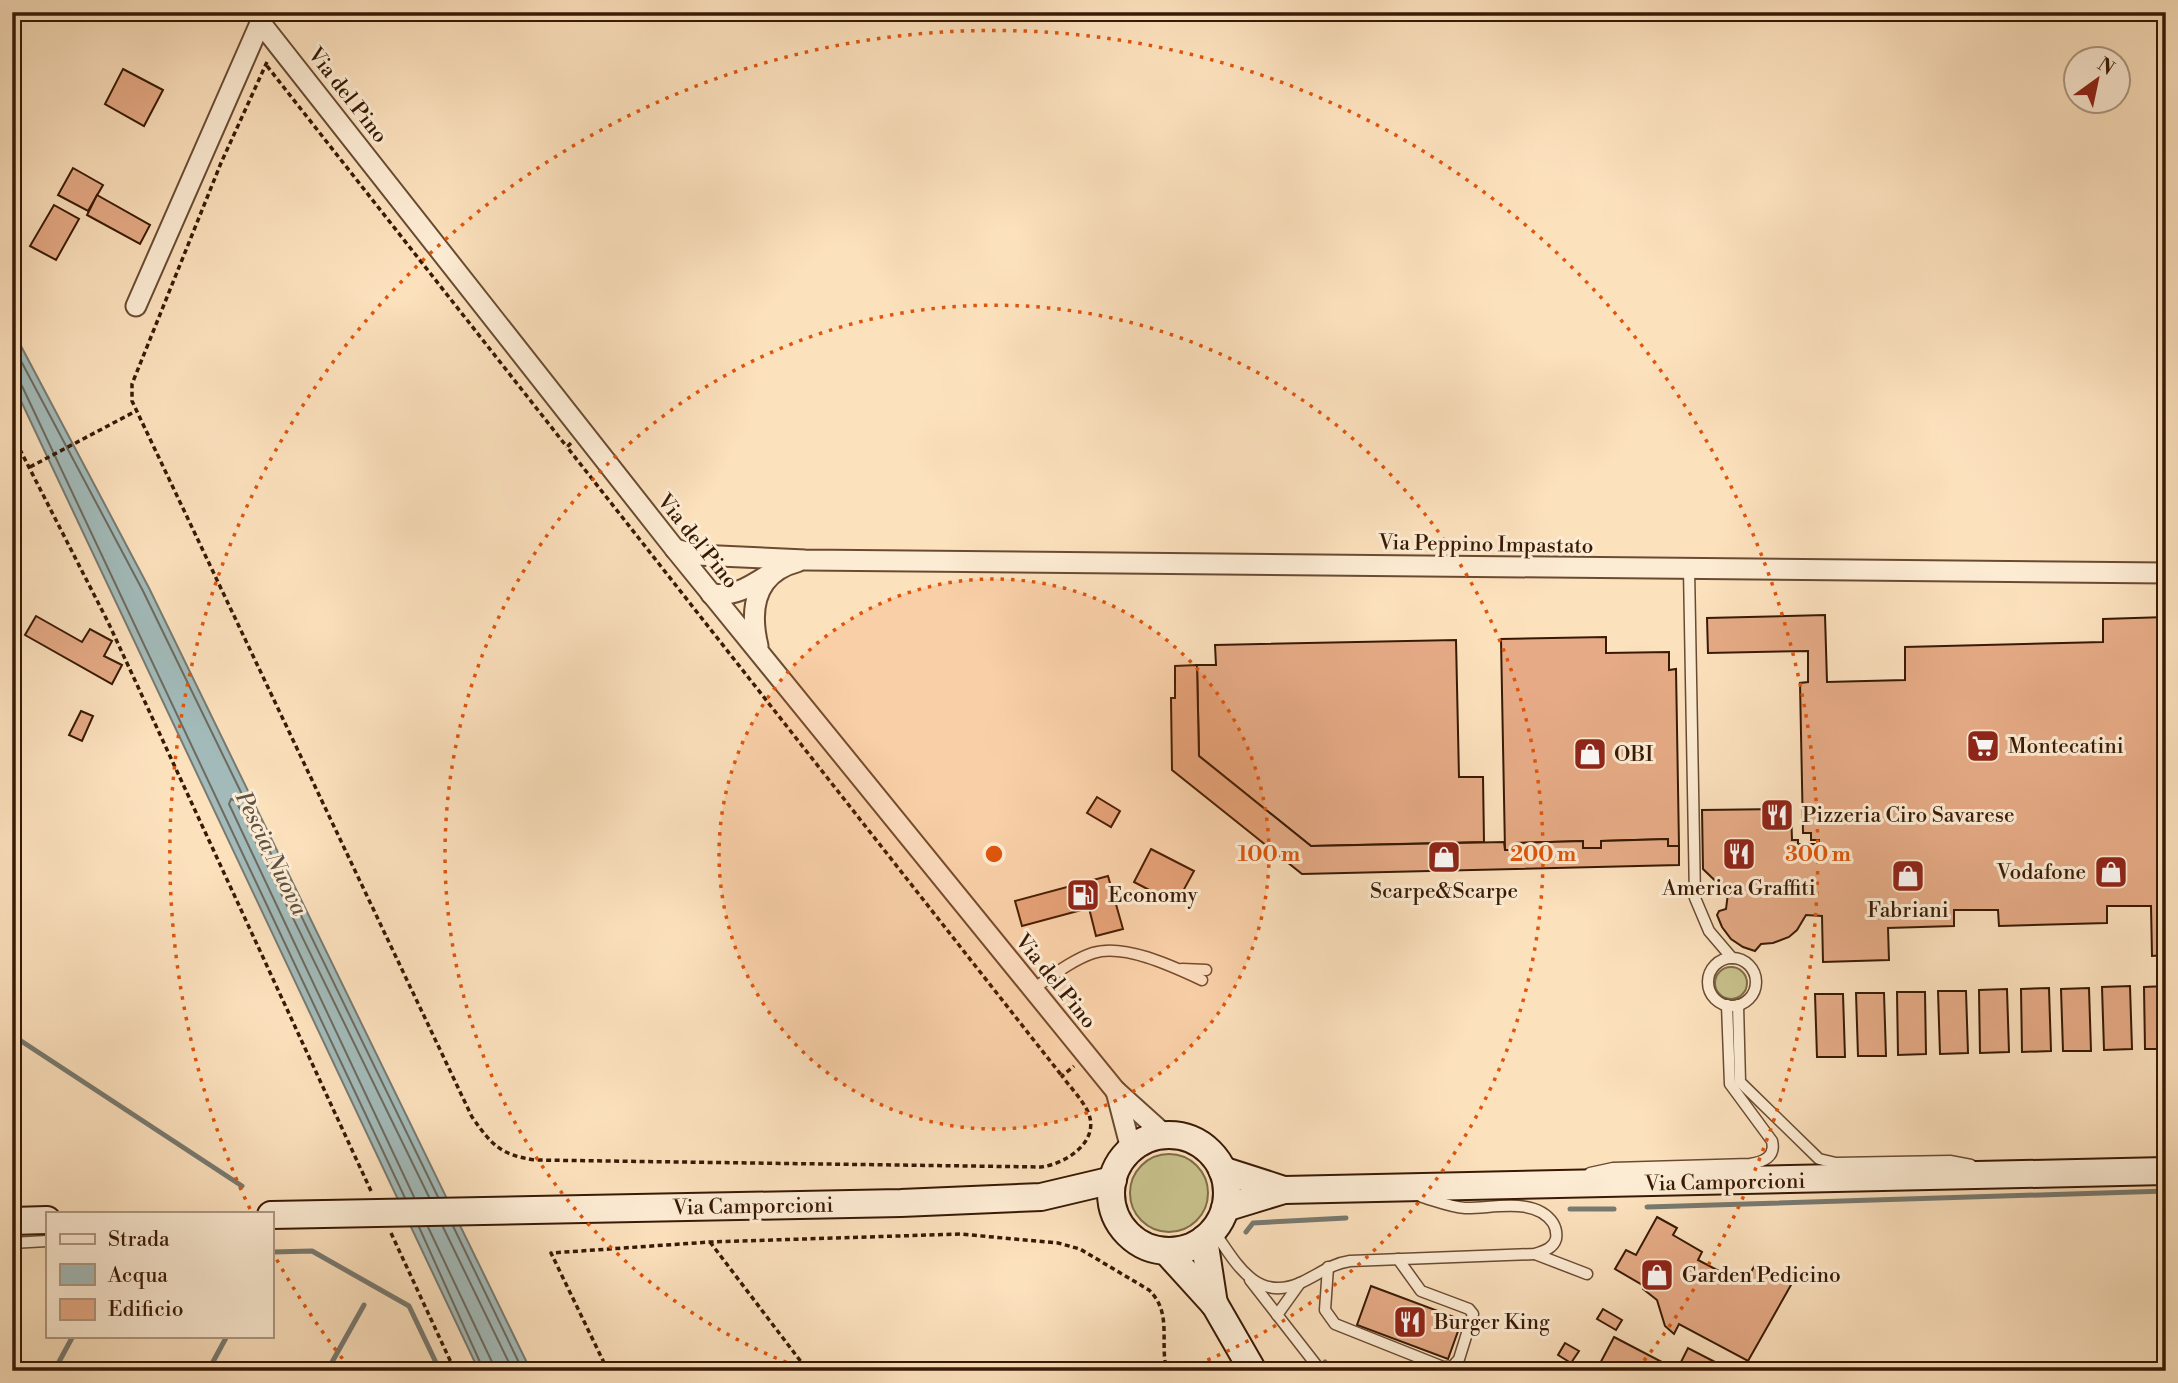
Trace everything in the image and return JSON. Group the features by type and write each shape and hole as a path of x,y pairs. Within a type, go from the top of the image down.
{"main road":[{"path":"1215,1305 1214,1226 1227,1188 1222,1170 1216,1159 1199,1144 1188,1139 1165,1135 1142,1142 1131,1149 1120,1163 1113,1180 1114,1210 1124,1228 1138,1241 1166,1251 1215,1305 1253,1371"},
{"path":"1222,1170 1284,1190"},
{"name":"Via Camporcioni","path":"1284,1190 2166,1171"},
{"path":"1041,1197 1113,1180"},
{"path":"1166,1251 1186,1248 1214,1226 1284,1190"},
{"name":"Via Camporcioni","path":"273,1215 888,1203 1041,1197"},
{"path":"1041,1197 1114,1210"},
{"path":"12,1221 46,1220"}],"street":[{"path":"136,306 266,23"},
{"name":"Via del Pino","path":"266,23 710,593 1115,1090 1165,1135"},
{"name":"Via Peppino Impastato","path":"675,549 697,555 805,560 2166,573"},
{"path":"728,557 713,572 710,593 724,596 739,592 773,572 805,560"},
{"path":"759,651 753,627 754,605 761,588 773,572"},
{"name":"Via del Pino","path":"1115,1090 1131,1149"}],"lane":[{"path":"1689,569 1695,898 1709,931 1732,958 1744,962 1755,976 1752,996 1732,1005 1713,996 1708,980 1716,965 1732,958"},
{"path":"1033,989 1082,957 1102,951 1128,952 1204,975"},
{"path":"1732,1005 1740,1082 1819,1159 1836,1163 1957,1162 2017,1174"},
{"path":"1540,1186 1607,1168 1751,1164 1769,1157 1773,1149 1772,1141 1730,1084 1732,1005"},
{"path":"1249,1279 1275,1288 1300,1283 1328,1267 1350,1261 1535,1254 1549,1248 1557,1235 1553,1223 1540,1212 1516,1206 1455,1207 1398,1189"},
{"path":"1214,1226 1249,1279 1321,1371"},
{"path":"12,1243 46,1241"},
{"path":"1535,1254 1587,1274"},
{"path":"1328,1267 1325,1310 1335,1324 1443,1367 1452,1367 1459,1359 1473,1314 1465,1308 1421,1291 1398,1259"},
{"path":"1277,1315 1300,1283"}],"path":[{"path":"266,23 266,66 221,163 130,393 136,411 472,1117 497,1149 535,1160 1041,1167 1063,1162 1072,1156 1083,1143 1090,1127 1088,1112 1062,1076 266,66"},
{"path":"29,467 136,411"},
{"path":"566,447 582,432"},
{"path":"12,434 108,622 456,1371"},
{"path":"1062,1076 1087,1056"},
{"path":"608,1371 551,1253 710,1242 960,1234 1058,1243 1080,1250 1149,1290 1156,1297 1163,1315 1167,1371"},
{"path":"710,1242 808,1371"}],"shaded area":[{"path":"1731,967 1742,972 1747,983 1742,994 1731,999 1720,994 1715,983 1720,972"},
{"path":"1169,1154 1184,1157 1197,1165 1205,1178 1208,1193 1205,1208 1197,1221 1184,1229 1169,1232 1154,1229 1141,1221 1133,1208 1130,1193 1133,1178 1141,1165 1154,1157"}],"water":[{"name":"Pescia Nuova","path":"12,329 149,588 531,1371 479,1371 12,382"}],"building":[{"path":"123,69 163,90 144,126 105,104"},
{"path":"73,168 103,185 88,211 58,195"},
{"path":"97,195 150,225 140,244 87,215"},
{"path":"54,205 79,219 56,260 30,246"},
{"name":"Montecatini","path":"1825,615 1827,682 1905,680 1905,647 2103,642 2103,619 2166,617 2166,955 2152,956 2151,906 2107,906 2107,923 1999,926 1998,910 1954,910 1954,926 1888,928 1889,960 1823,962 1822,916 1806,915 1789,937 1761,944 1755,951 1731,939 1717,915 1719,911 1726,909 1728,893 1703,869 1702,810 1791,809 1792,840 1798,840 1798,844 1819,844 1819,840 1811,840 1811,833 1803,833 1800,683 1808,682 1808,651 1708,653 1707,618"},
{"path":"36,616 82,642 90,629 112,641 104,656 122,665 112,684 25,635"},
{"name":"OBI","path":"1606,637 1606,653 1669,652 1669,670 1676,669 1679,846 1668,846 1668,839 1601,841 1601,848 1583,848 1583,841 1516,843 1516,850 1505,850 1501,639"},
{"path":"1456,640 1459,777 1483,777 1484,842 1311,846 1199,756 1197,665 1216,665 1215,645"},
{"path":"1197,665 1199,756 1311,846 1504,842 1505,850 1516,850 1516,843 1583,841 1583,848 1601,848 1601,841 1668,839 1668,846 1679,846 1679,865 1302,874 1172,770 1171,698 1175,698 1175,666"},
{"path":"81,711 93,716 82,741 69,735"},
{"path":"1097,797 1120,811 1111,827 1087,813"},
{"path":"1151,849 1194,871 1176,904 1134,882"},
{"path":"1108,876 1123,929 1096,936 1089,908 1022,926 1015,901"},
{"path":"2130,986 2132,1049 2104,1050 2102,987"},
{"path":"2166,986 2166,1049 2145,1049 2144,987"},
{"path":"2049,988 2051,1051 2022,1052 2021,989"},
{"path":"2089,988 2091,1051 2063,1051 2061,989"},
{"path":"2007,989 2009,1052 1980,1053 1979,990"},
{"path":"1938,991 1966,991 1968,1053 1940,1054"},
{"path":"1897,992 1925,992 1926,1054 1898,1055"},
{"path":"1856,993 1884,993 1886,1056 1858,1056"},
{"path":"1815,994 1843,994 1845,1057 1817,1057"},
{"path":"1657,1217 1677,1228 1673,1235 1702,1252 1698,1260 1744,1284 1755,1265 1791,1285 1748,1361 1679,1324 1674,1334 1665,1326 1657,1300 1643,1289 1644,1286 1615,1269 1626,1250 1636,1255"},
{"name":"Burger King","path":"1371,1286 1462,1320 1448,1359 1357,1325"},
{"path":"1603,1309 1622,1320 1616,1330 1597,1319"},
{"path":"1614,1337 1677,1370 1688,1348 1717,1363 1713,1371 1596,1371"},
{"path":"1565,1343 1579,1351 1571,1363 1558,1355"}],"waterway":[{"path":"12,1035 242,1186"},
{"path":"1647,1207 2166,1191"},
{"path":"1570,1209 1614,1209"},
{"path":"1246,1232 1253,1223 1346,1218"},
{"path":"273,1252 312,1251 409,1306 440,1371"},
{"path":"12,1294 18,1283"},
{"path":"327,1371 364,1305"},
{"path":"54,1371 72,1338"},
{"path":"208,1371 226,1338"},
{"path":"1325,1362 1332,1371"}],"place":[{"name":"Montecatini","path":"1983,746"},
{"name":"OBI","path":"1590,754"},
{"name":"Pizzeria Ciro Savarese","path":"1777,815"},
{"name":"America Graffiti","path":"1739,854"},
{"name":"Scarpe&Scarpe","path":"1444,857"},
{"name":"Vodafone","path":"2111,872"},
{"name":"Fabriani","path":"1908,876"},
{"name":"Economy","path":"1083,895"},
{"name":"Garden Pedicino","path":"1657,1275"},
{"name":"Burger King","path":"1410,1322"}]}
